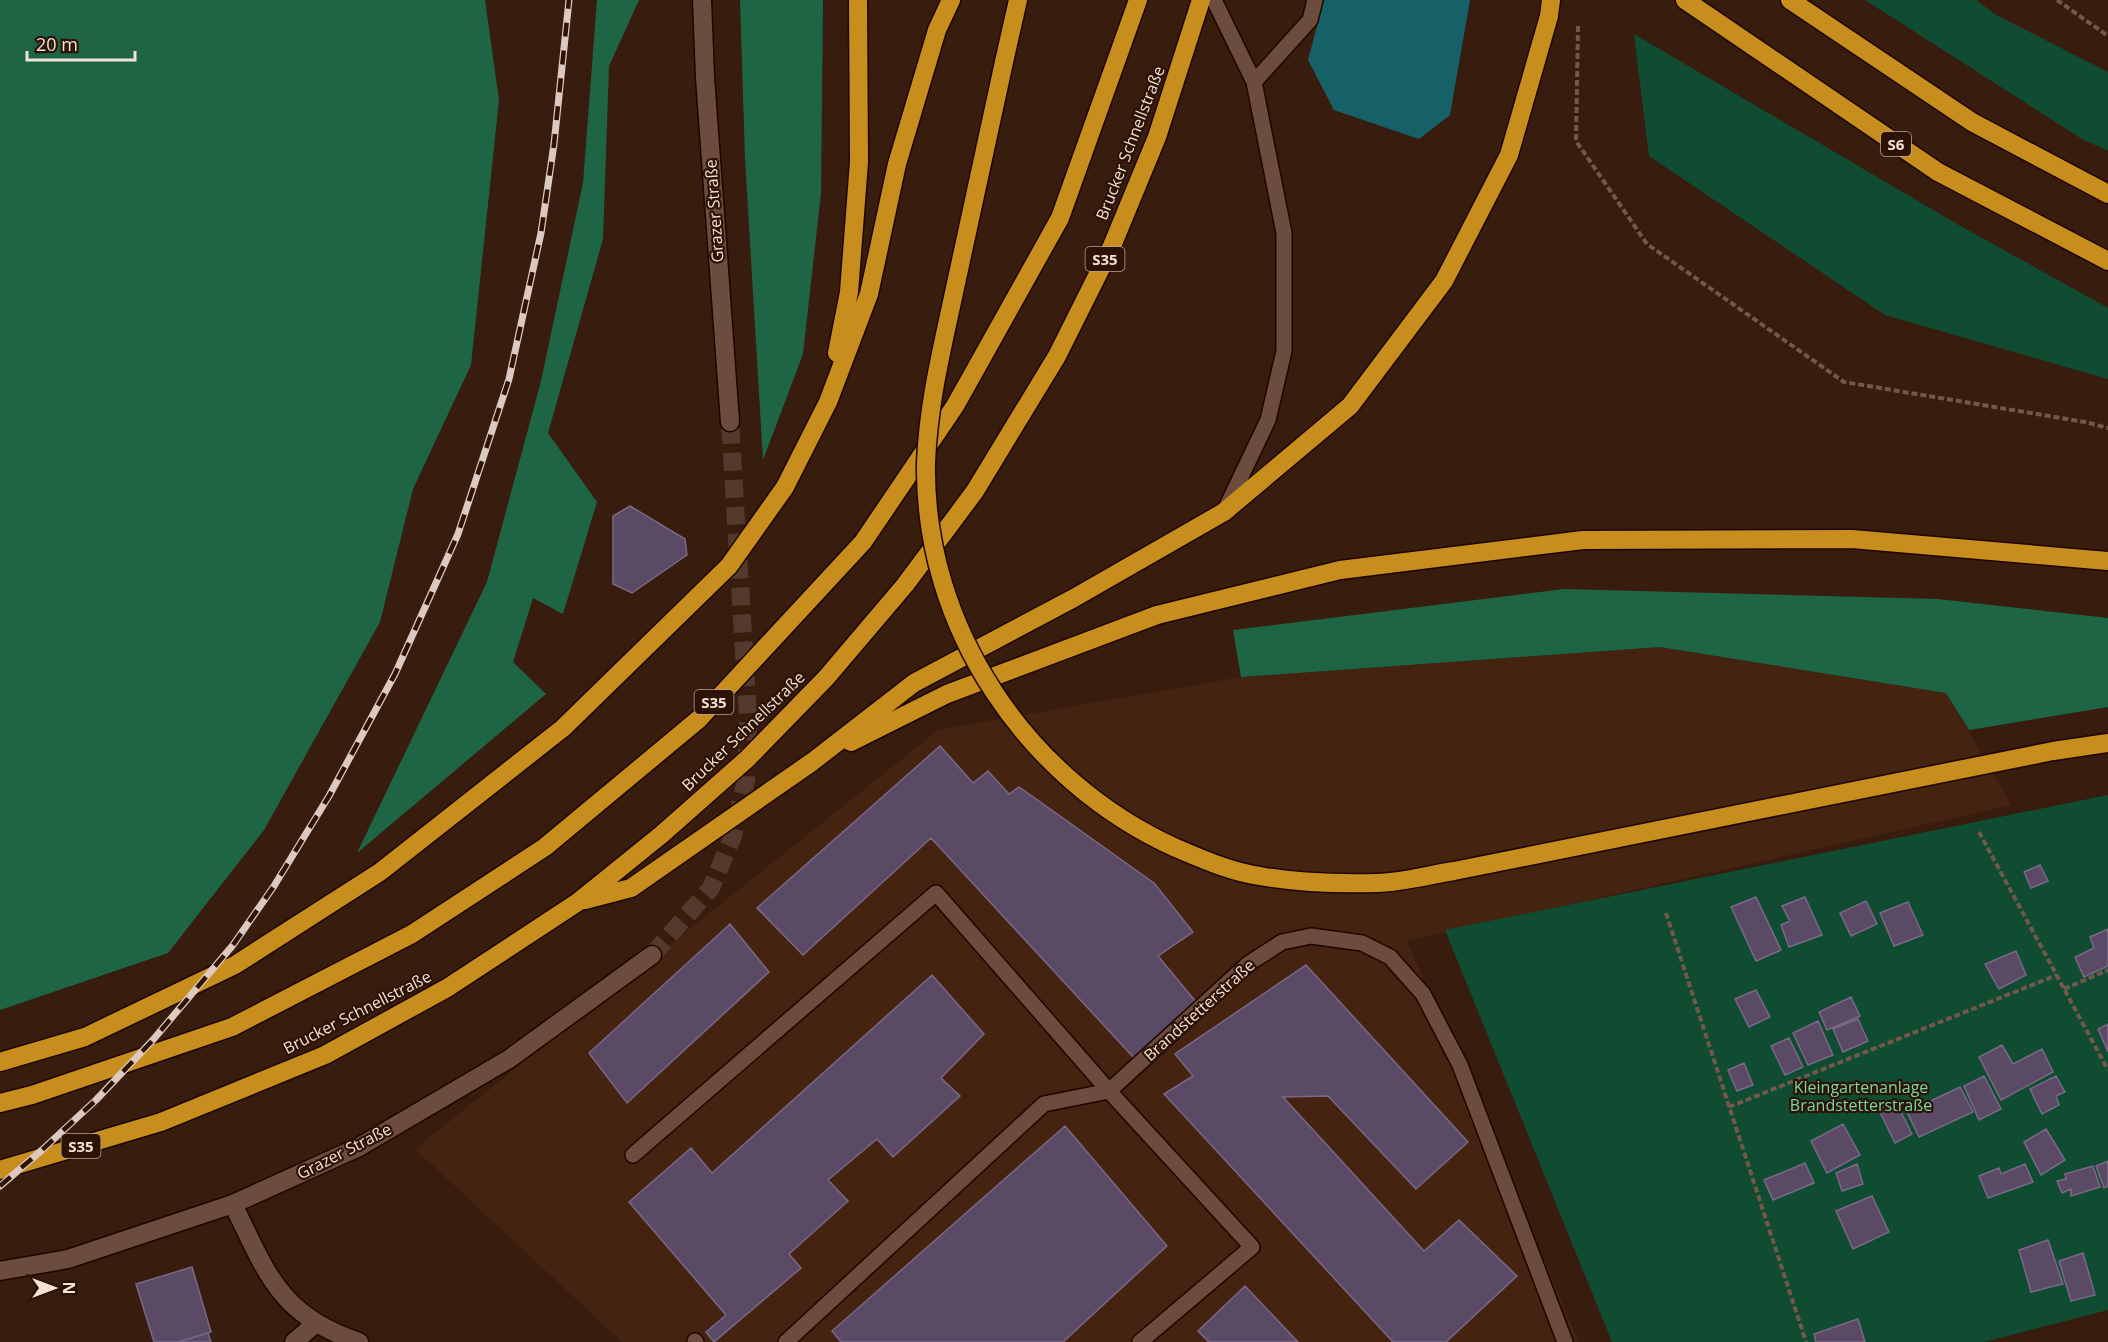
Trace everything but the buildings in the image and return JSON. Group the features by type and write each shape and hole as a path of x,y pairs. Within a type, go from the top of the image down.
{"highway":[{"path":"828,402 849,292 859,162 858,0"},
{"path":"0,1062 85,1037 235,965 380,872 554,735 729,566 785,487 828,402 869,294 897,164 937,30 951,0"},
{"path":"1018,0 933,390 926,463 931,528 944,584 961,632 981,674 1017,726 1059,771 1106,810 1148,835 1201,859 1257,876 1314,882 1380,883 1454,871 2053,751 2108,743"},
{"name":"S35","path":"0,1103 32,1095 232,1028 412,934 545,847 699,719 863,542 955,406 1060,218 1138,0"},
{"name":"Brucker Schnellstraße","path":"0,1170 161,1122 325,1054 447,988 578,902 661,835 747,759 826,678 905,585 975,491 1058,356 1112,246 1157,137 1201,0"},
{"path":"578,902 631,888 812,762 914,683 1074,598 1224,512 1350,406 1444,280 1509,155 1549,16 1551,0"},
{"path":"1790,0 1972,122 2108,194"},
{"name":"S6","path":"1690,4 1938,172 2108,261"},
{"path":"812,762 947,694 1156,615 1340,570 1583,540 1852,539 2108,561"}],"street":[{"name":"Grazer Straße","path":"702,0 705,89 730,422"},
{"name":"Grazer Straße","path":"0,1270 68,1259 233,1204 359,1147 500,1065 652,955"},
{"path":"233,1204 274,1284 294,1308 315,1324 359,1342"},
{"path":"294,1342 315,1324"}],"lane":[{"path":"1214,0 1254,82 1284,233 1284,351 1268,420 1224,512"},
{"path":"1254,82 1310,20 1315,0"},
{"path":"633,1155 936,893 1109,1091 1252,1247 1140,1342"},
{"name":"Brandstetterstraße","path":"1109,1091 1248,964 1282,942 1311,936 1332,938 1362,943 1390,957 1423,994 1460,1065 1565,1342"},
{"path":"786,1342 1044,1104 1109,1091"}],"path":[{"path":"2057,0 2108,36"},
{"path":"1578,22 1576,141 1647,244 1844,382 2085,422 2108,428"},
{"path":"1979,832 2108,1070"},
{"path":"1666,913 1806,1342"},
{"path":"2064,989 2108,970"},
{"path":"1729,1107 2057,975"}],"shaded area":[{"path":"1660,647 1946,693 2012,805 1407,941 1579,1342 622,1342 415,1149 938,730 1241,677"}],"green space":[{"path":"0,0 485,0 499,100 471,365 413,489 380,622 264,830 168,953 0,1010"},
{"path":"597,0 639,0 609,66 603,239 548,433 597,502 563,614 533,598 513,662 546,694 357,853 487,582 541,381 583,183"},
{"path":"740,0 823,0 821,193 803,354 763,460 745,158"},
{"path":"1865,0 1976,0 1996,15 2108,72 2108,151 2082,139"},
{"path":"1634,34 1957,224 2108,308 2108,379 1885,315 1649,156"},
{"path":"1564,589 1938,599 2108,618 2108,707 1969,730 1946,693 1660,647 1241,677 1233,630"},
{"name":"Kleingartenanlage Brandstetterstraße","path":"2108,795 2108,1310 1984,1342 1612,1342 1445,930"}],"water":[{"path":"1324,0 1470,0 1450,115 1419,139 1334,110 1308,60"}],"tunnel":[{"path":"652,955 711,888 733,836 746,781 748,717 730,422"}],"railway":[{"path":"0,1186 96,1100 152,1041 233,945 274,886 329,796 395,674 458,534 509,379 541,233 554,144 569,0"}]}
